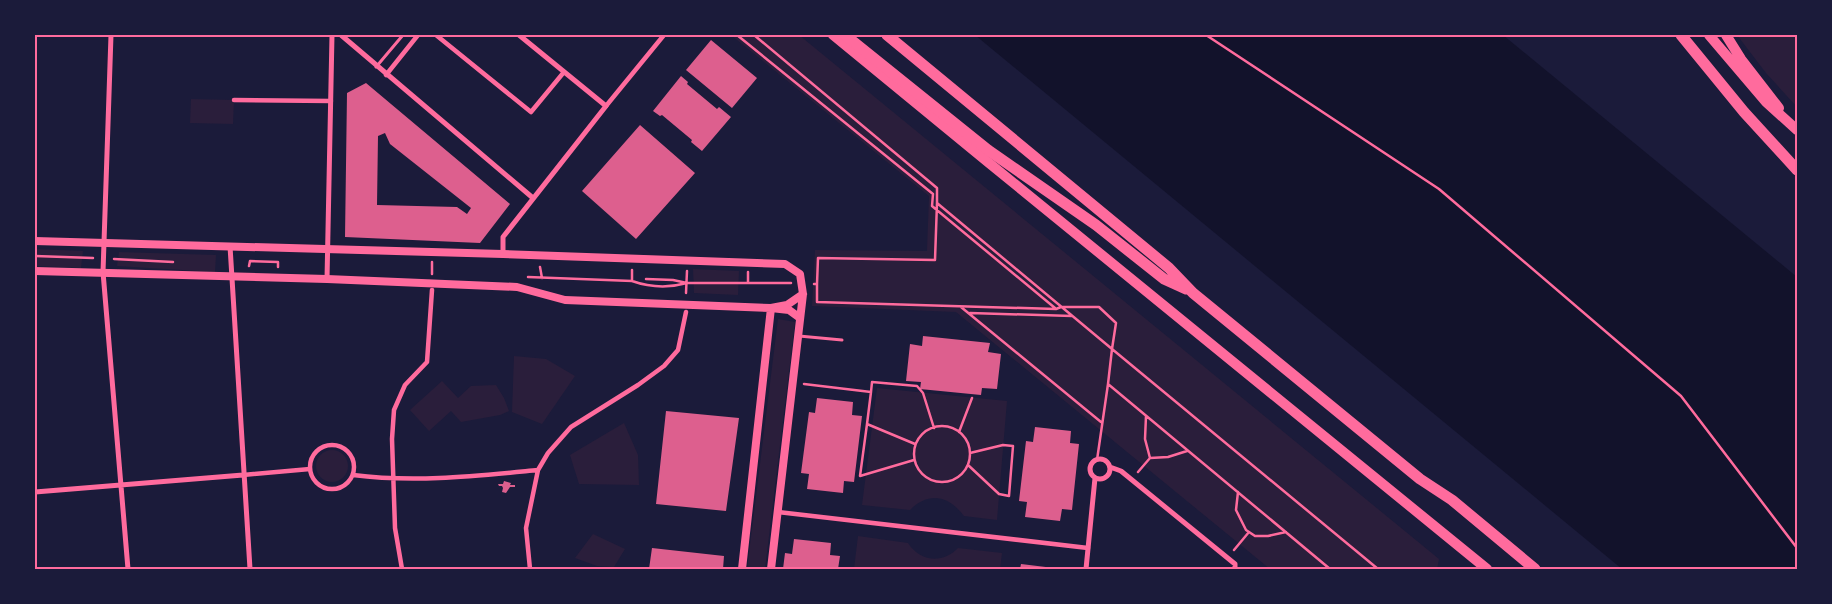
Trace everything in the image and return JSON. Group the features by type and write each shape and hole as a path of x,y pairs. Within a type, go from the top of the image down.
{"highway":[{"path":"833,35 1487,569"},
{"path":"845,35 988,150 1096,225 1164,279 1193,293"},
{"path":"887,35 1169,268 1193,293 1420,479 1452,500 1535,569"},
{"path":"1681,35 1744,112 1797,170"},
{"path":"1709,35 1766,102 1794,126"},
{"path":"1726,35 1741,59 1794,126"}],"street":[{"path":"111,35 103,272 128,569"},
{"path":"327,279 332,35"},
{"path":"341,35 376,67 533,198"},
{"path":"386,75 418,35"},
{"path":"436,35 531,112 564,72"},
{"path":"519,35 606,106"},
{"path":"503,254 503,238 664,35"},
{"path":"234,100 331,101"},
{"path":"35,241 784,264 800,274 803,294 770,569"},
{"path":"230,246 250,569"},
{"path":"35,271 327,279 517,287 565,300 686,308 771,308 789,310 800,318"},
{"path":"402,569 395,528 392,439 394,410 405,385 427,362 432,290"},
{"path":"771,308 787,305 803,294"},
{"path":"530,569 526,528 538,470 548,453 571,427 638,385 664,366 678,350 686,308"},
{"path":"742,569 771,308"},
{"path":"324,446 338,446 345,449 353,460 353,475 344,486 329,490 316,482 310,469 310,462 318,450 324,446"},
{"path":"1110,467 1109,473 1105,478 1095,478 1090,474 1090,467 1097,460 1106,461 1110,467 1121,471 1227,558 1235,567"},
{"path":"35,492 310,469"},
{"path":"353,475 394,479 460,477 538,470"},
{"path":"1086,569 1095,478"},
{"path":"778,512 1088,548"}],"lane":[{"path":"376,67 403,35"},
{"path":"798,336 842,340"},
{"path":"1235,567 1240,569"}],"path":[{"path":"737,35 932,194 932,206 1056,308"},
{"path":"754,35 937,188 935,260 818,258 817,284"},
{"path":"1206,35 1439,189 1673,389 1797,548"},
{"path":"937,203 1378,569"},
{"path":"135,243 135,273"},
{"path":"686,308 687,261"},
{"path":"632,266 632,281"},
{"path":"646,279 673,280 687,283 802,283"},
{"path":"674,286 687,283"},
{"path":"822,302 1056,308 1099,307 1116,323 1097,460"},
{"path":"960,306 1102,423"},
{"path":"969,313 1072,316"},
{"path":"914,460 860,476 872,382 917,386 923,393 934,428"},
{"path":"793,383 871,392"},
{"path":"1108,384 1330,569"},
{"path":"959,432 972,398"},
{"path":"1146,416 1145,438 1150,458"},
{"path":"867,424 915,444"},
{"path":"945,426 959,432 968,443 970,453 968,466 958,478 938,483 922,475 914,460 915,444 921,435 928,429 945,426"},
{"path":"968,466 999,494 1009,496 1013,446 1003,445 970,453"},
{"path":"1131,479 1150,458 1168,457 1188,450"},
{"path":"1238,492 1236,510 1239,520 1246,530 1255,536 1268,536 1286,532"},
{"path":"1227,558 1249,532"}],"shaded area":[{"path":"731,35 799,35 1439,559 1437,569 1270,569 956,312 812,306 815,250 927,251 929,196"},
{"path":"975,35 1503,35 1797,277 1797,569 1622,569"},
{"path":"1737,35 1797,35 1797,107 1766,73"},
{"path":"191,99 234,100 233,124 190,123"},
{"path":"35,249 83,251 81,268 35,266"},
{"path":"119,252 216,255 215,272 117,266"},
{"path":"693,269 739,271 738,295 694,293"},
{"path":"778,319 795,322 765,569 747,569"},
{"path":"514,356 546,359 575,376 542,424 512,412"},
{"path":"442,381 458,398 471,386 496,385 509,411 500,415 461,422 451,411 429,431 410,410"},
{"path":"877,388 1007,401 997,520 964,516 952,504 939,498 924,500 910,510 862,505"},
{"path":"624,423 638,455 639,485 579,484 570,455"},
{"path":"332,450 343,455 348,466 343,477 332,482 321,477 316,466 321,455"},
{"path":"593,534 625,549 614,567 597,566 575,558"},
{"path":"858,536 908,543 919,554 932,559 946,557 958,548 1002,553 1000,569 854,569"}],"building":[{"path":"711,40 757,78 732,108 686,70"},
{"path":"681,76 688,82 687,84 717,109 719,107 731,117 702,151 662,115 660,116 653,111"},
{"path":"366,83 510,204 480,243 345,237 347,93","holes":["385,133 390,144 471,208 467,214 457,207 377,205 378,136"]},
{"path":"640,125 695,173 636,239 582,191"},
{"path":"923,336 990,343 988,352 1001,354 997,389 982,388 981,395 920,389 921,382 906,381 910,344 922,346"},
{"path":"817,398 853,402 852,415 862,416 854,482 844,481 843,493 807,489 809,474 801,473 809,412 815,413"},
{"path":"666,411 739,418 726,511 656,504"},
{"path":"1035,427 1071,431 1070,443 1079,444 1072,510 1062,509 1060,521 1025,517 1027,502 1019,501 1026,441 1033,442"},
{"path":"504,481 511,483 510,485 515,485 515,487 510,487 506,493 502,492 502,486 498,484 503,484"},
{"path":"794,539 831,543 830,555 840,556 838,569 783,569 785,553 792,554"},
{"path":"652,548 724,556 723,569 649,569"},
{"path":"1021,564 1054,568 1054,569 1020,569"}]}
